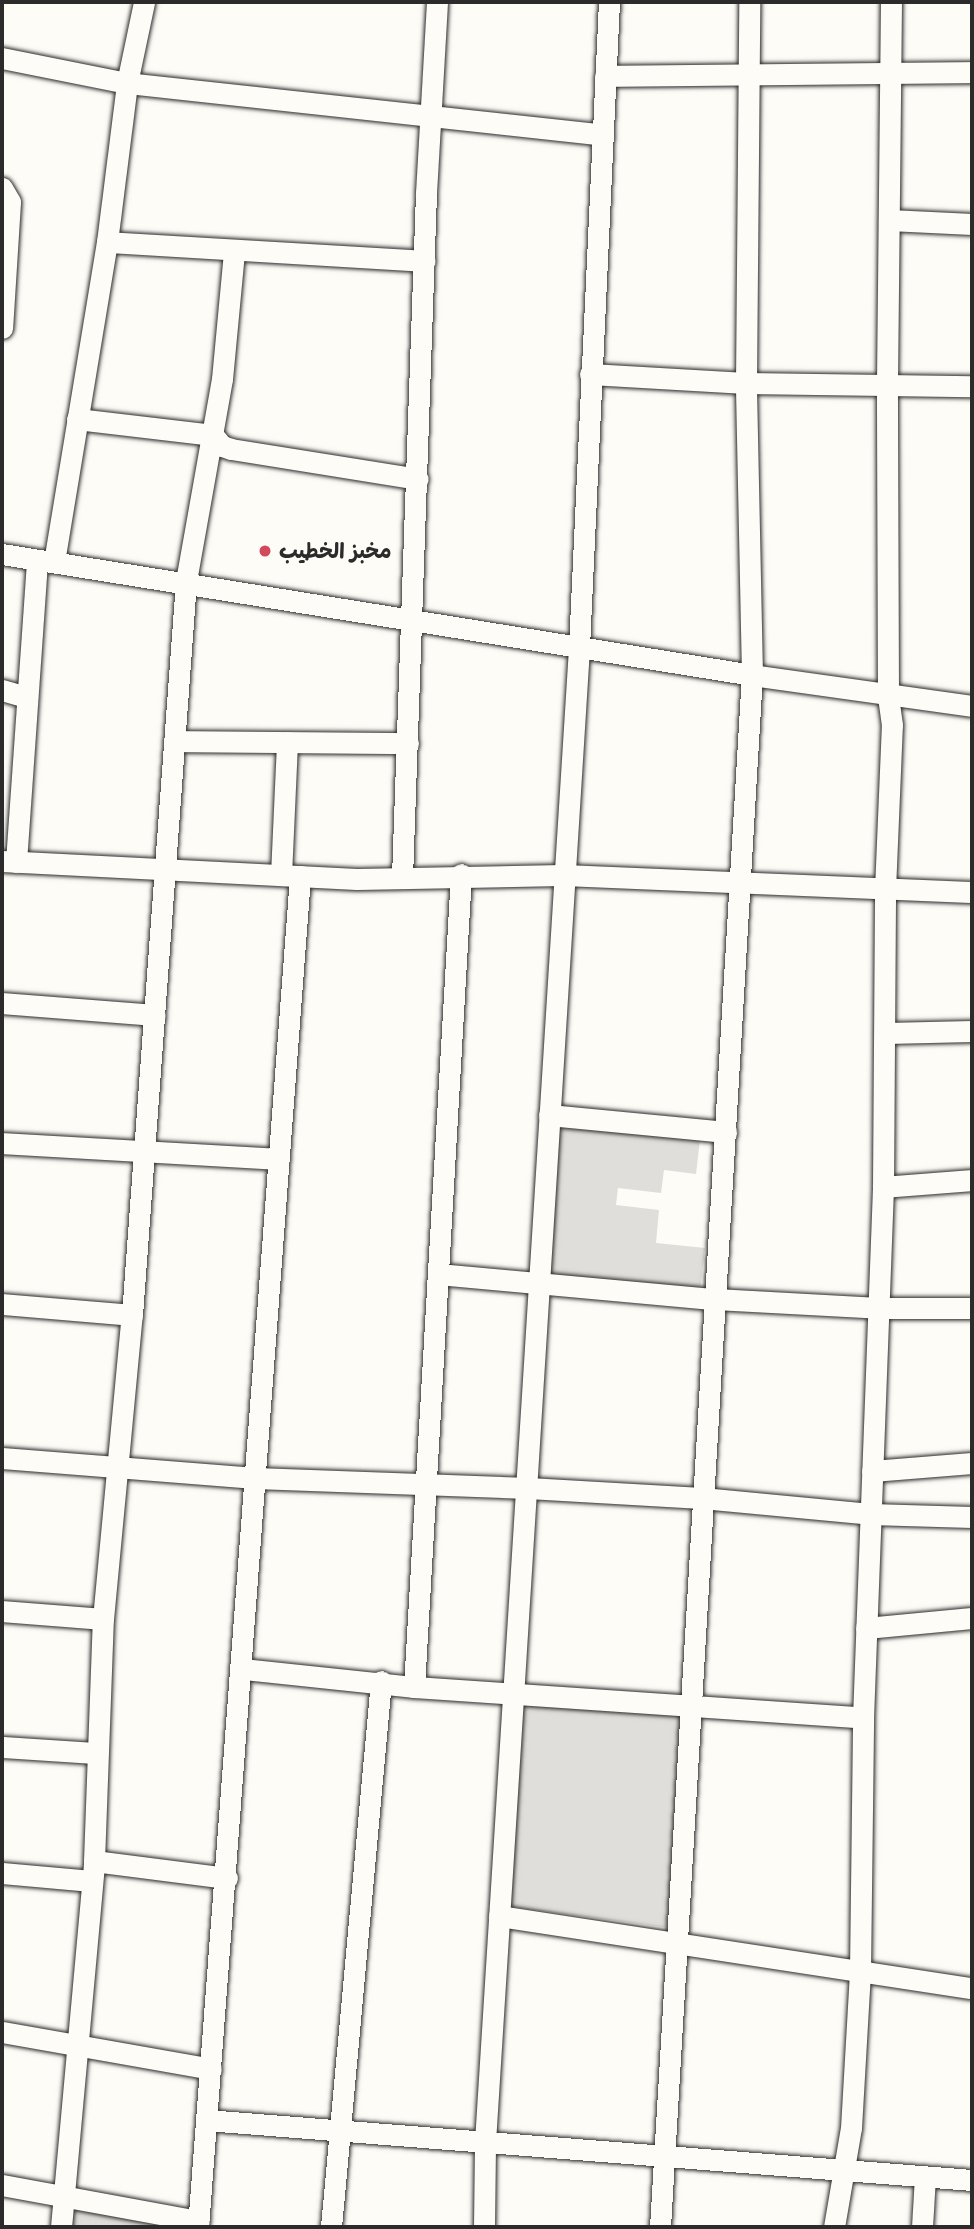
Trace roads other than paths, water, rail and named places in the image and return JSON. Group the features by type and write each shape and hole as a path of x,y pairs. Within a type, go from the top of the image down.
{"street":[{"path":"144,2 127,83 107,242 77,419 46,562 27,697 9,862 290,875 402,877 562,874 972,892"},
{"path":"402,877 429,114 437,2"},
{"path":"484,2227 485,2142 528,1488 562,874 579,647 600,134 609,2"},
{"path":"660,2227 666,2158 688,1703 726,1132 752,675 746,383 750,2"},
{"path":"834,2227 845,2172 860,1972 863,1718 883,1187 885,890 892,724 888,695 887,383 891,2"},
{"path":"2,58 127,83 600,134"},
{"path":"605,76 892,69 972,72"},
{"path":"2,188 10,202 2,328"},
{"path":"889,220 972,224"},
{"path":"107,242 424,261"},
{"path":"61,2227 80,2044 93,1871 103,1619 132,1315 167,871 186,581 213,435 234,251"},
{"path":"590,374 746,383 972,386"},
{"path":"77,419 213,435 222,446 231,449 418,479"},
{"path":"2,554 186,581 752,675 972,706"},
{"path":"2,690 27,697"},
{"path":"174,741 408,743"},
{"path":"2,2185 198,2224 243,1669 254,1478 279,1159 290,875 287,742"},
{"path":"414,1687 461,874"},
{"path":"2,1003 155,1015"},
{"path":"886,1033 972,1031"},
{"path":"549,1115 726,1132"},
{"path":"2,1143 279,1159"},
{"path":"883,1187 972,1180"},
{"path":"438,1275 715,1299 879,1308 972,1308"},
{"path":"2,1304 132,1315"},
{"path":"2,1458 254,1478 702,1497 870,1514 972,1517"},
{"path":"872,1471 972,1463"},
{"path":"2,1611 103,1619"},
{"path":"866,1628 972,1618"},
{"path":"243,1669 381,1681 414,1687 688,1703 863,1718"},
{"path":"331,2227 381,1681"},
{"path":"2,1748 96,1753"},
{"path":"2,1873 93,1871 227,1878"},
{"path":"499,1916 972,1988"},
{"path":"2,2032 211,2069"},
{"path":"206,2120 972,2180"},
{"path":"922,2227 925,2177"}],"place":[{"name":"مخبز الخطيب","path":"265,551"}]}
